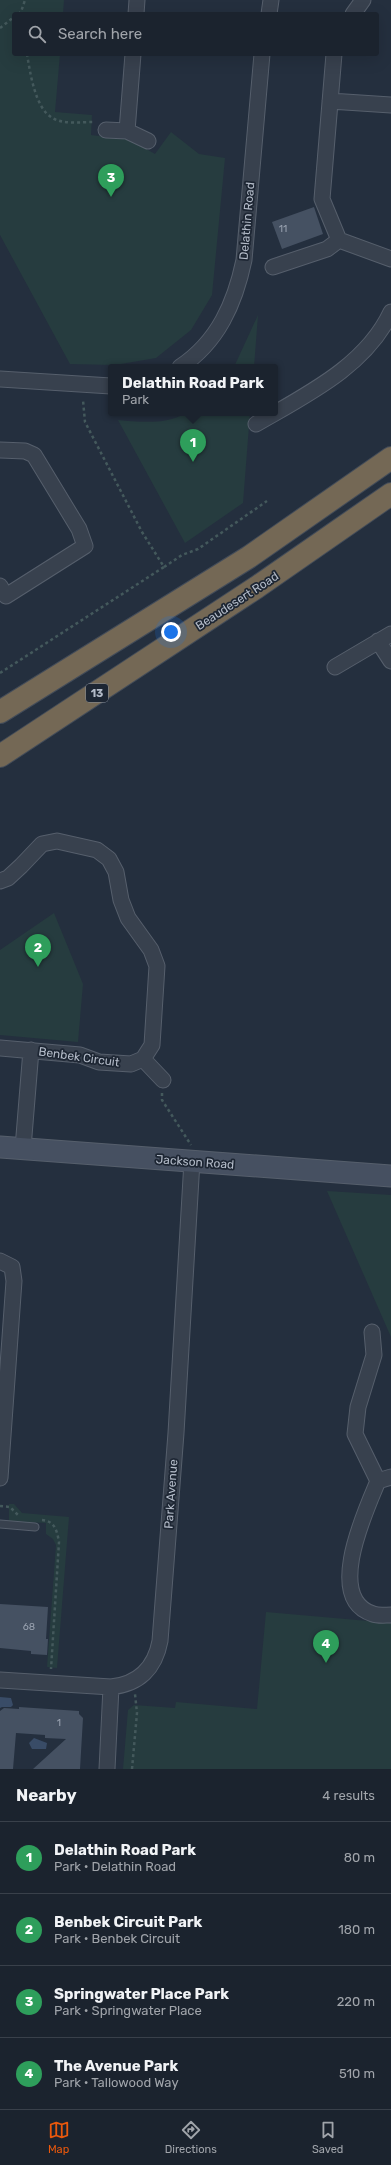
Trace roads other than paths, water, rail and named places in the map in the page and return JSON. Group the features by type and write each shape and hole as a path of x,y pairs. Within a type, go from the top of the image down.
{"highway":[{"path":"0,712 249,557 391,458"},
{"name":"Beaudesert Road","path":"0,756 257,588 391,494"}],"street":[{"path":"136,12 137,0"},
{"path":"269,12 271,0"},
{"path":"355,12 364,0"},
{"path":"127,131 133,56"},
{"name":"Delathin Road","path":"185,364 191,360 221,325 233,302 240,280 244,260 262,56"},
{"path":"334,56 322,199 339,240 391,259"},
{"path":"330,101 391,105"},
{"path":"106,130 127,131 148,141"},
{"path":"273,267 327,249 339,240"},
{"path":"278,411 321,387 352,362 384,327 391,312"},
{"path":"0,379 108,386"},
{"path":"256,424 270,416"},
{"path":"0,450 25,452 34,455 79,529 85,546 2,594"},
{"path":"335,667 385,638 391,661"},
{"path":"0,881 8,878 42,844 57,841 97,850 109,859 116,872 121,900 128,918 151,950 156,966 152,1044 143,1059 163,1080"},
{"name":"Benbek Circuit","path":"0,1048 80,1055 99,1062 131,1064 143,1059"},
{"name":"Benbek Circuit","path":"23,1148 31,1050"},
{"name":"Jackson Road","path":"0,1147 391,1176"},
{"name":"Park Avenue","path":"0,1680 112,1687 131,1682 149,1669 158,1655 175,1440 192,1162"},
{"path":"0,1261 12,1267 14,1281 0,1478"},
{"path":"372,1332 374,1355 358,1407 355,1434 384,1479 360,1527 349,1568 351,1588 357,1604 372,1614 391,1615"},
{"path":"107,1769 112,1687"}],"lane":[{"path":"0,1524 35,1527"}],"water":[{"path":"0,1697 11,1698 13,1705 11,1707 0,1708"},
{"path":"34,1738 47,1743 46,1749 32,1749 29,1743"}],"place":[{"name":"Springwater Place Park","path":"111,197"},
{"name":"Delathin Road Park","path":"193,462"},
{"name":"Benbek Circuit Park","path":"38,967"},
{"name":"The Avenue Park","path":"326,1663"}]}
